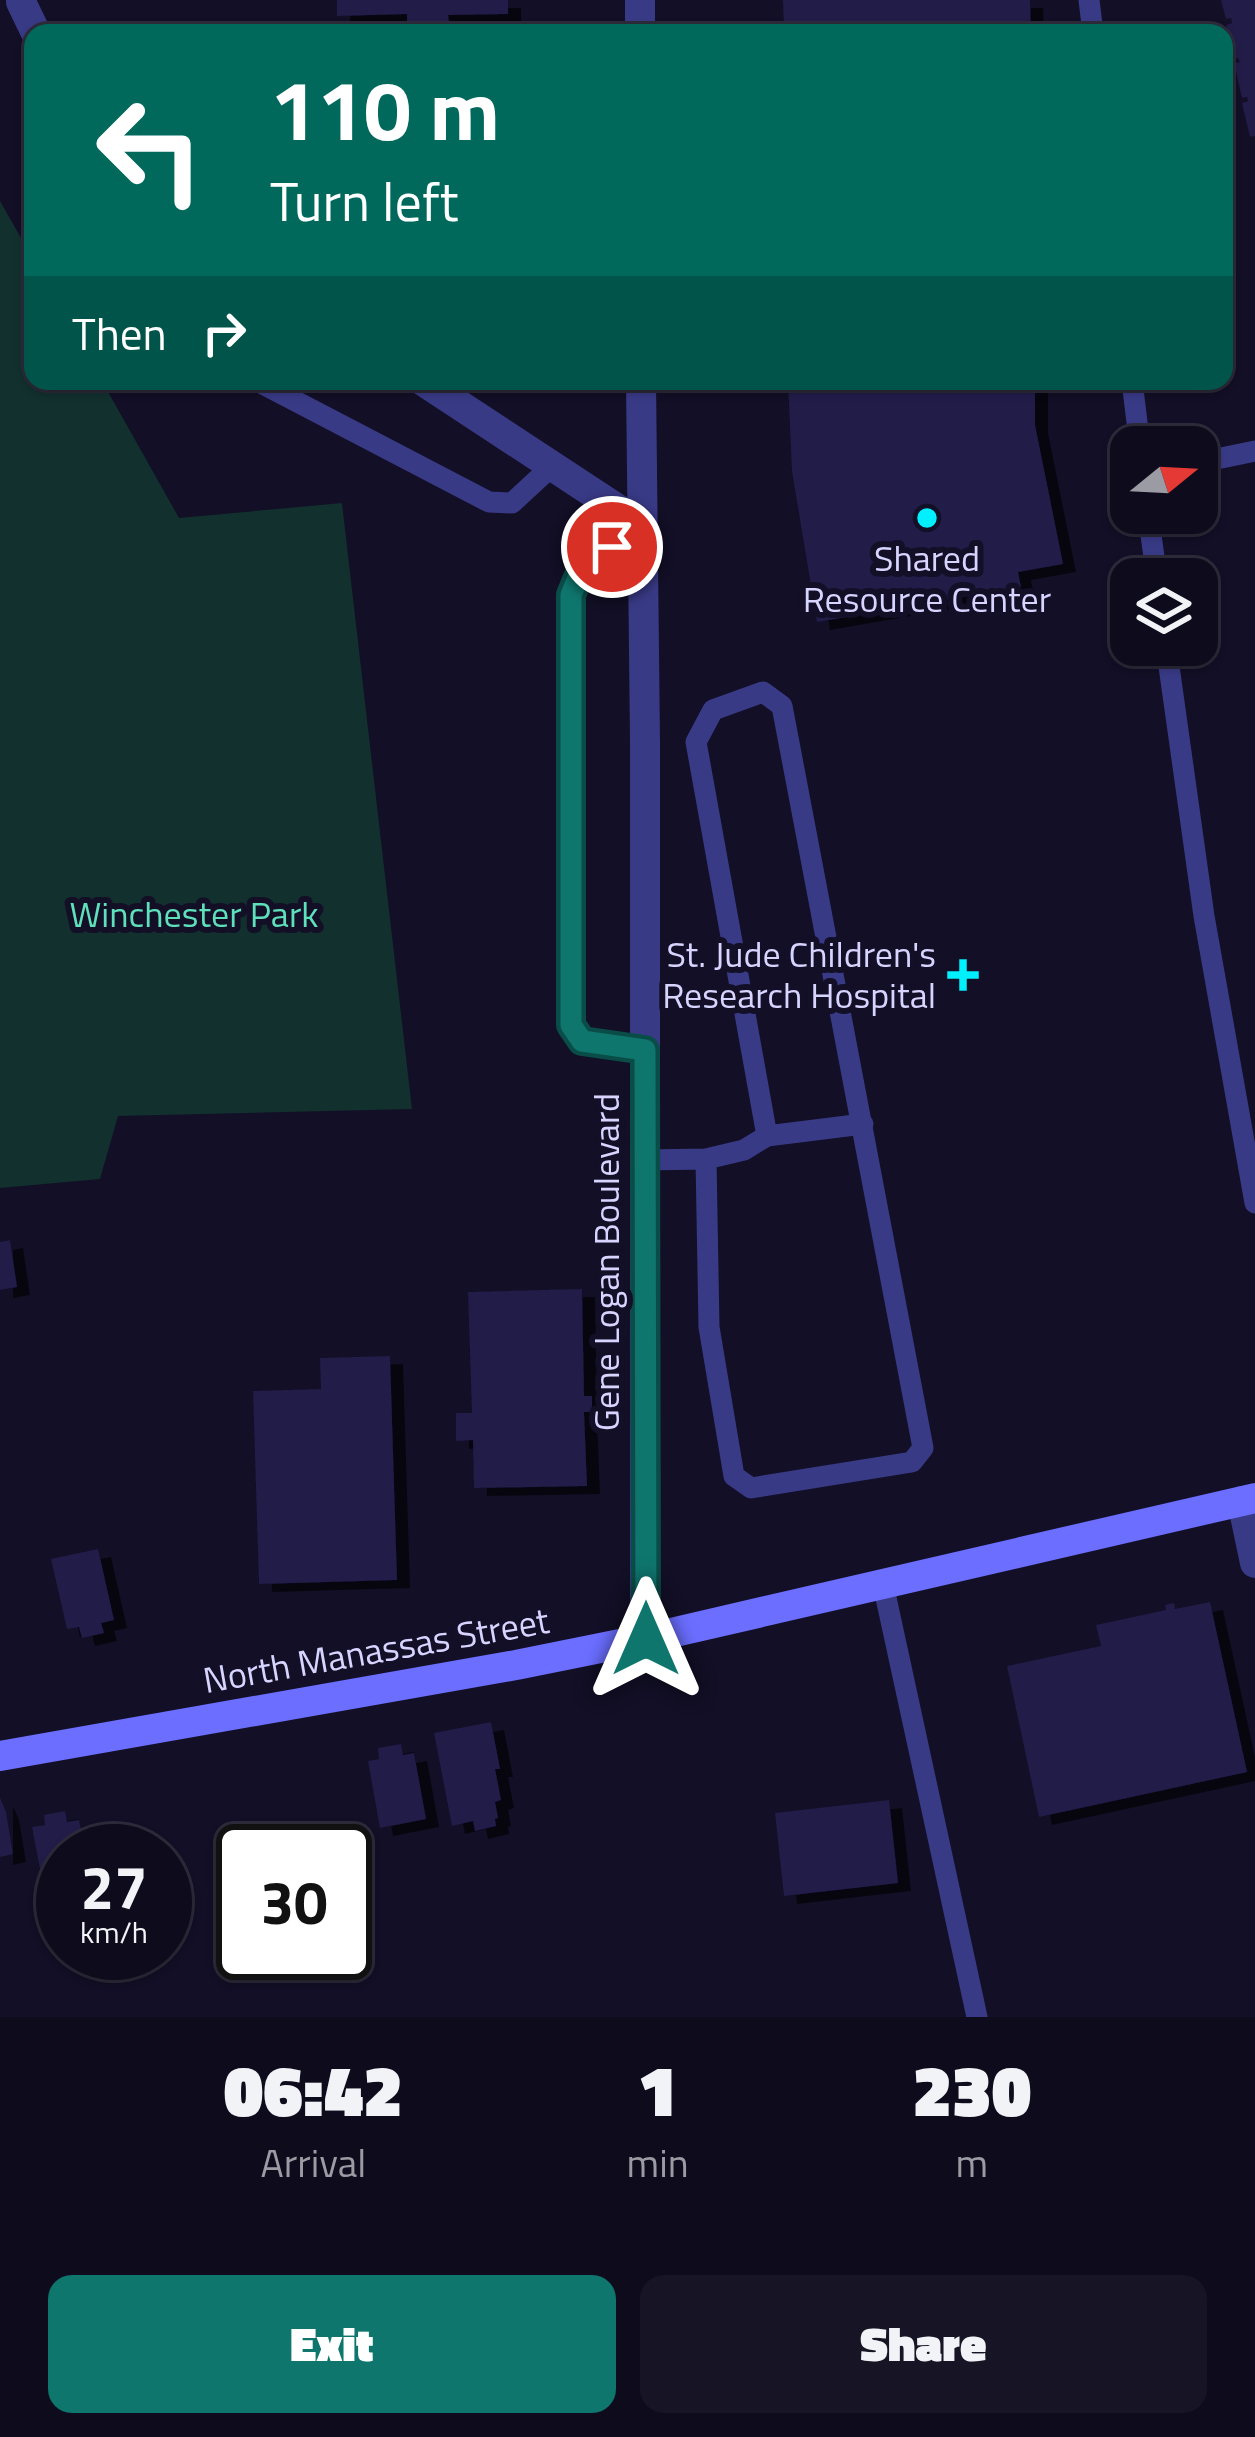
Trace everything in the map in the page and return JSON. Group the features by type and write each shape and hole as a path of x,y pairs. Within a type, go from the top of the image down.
{"street":[{"path":"437,390 642,525"},
{"name":"Gene Logan Boulevard","path":"641,390 646,1639"},
{"path":"1248,1499 1255,1563"},
{"name":"North Manassas Street","path":"0,1756 646,1639 1248,1499"}],"lane":[{"path":"274,390 488,502 512,503 552,466"},
{"path":"1133,390 1137,426"},
{"path":"1218,459 1255,452"},
{"path":"642,525 582,568 571,595 571,1025 582,1041 645,1050"},
{"path":"1169,666 1204,916 1255,1203"},
{"path":"706,1159 709,1328 734,1476 751,1488 912,1462 923,1448 863,1124 782,706 764,692 712,710 696,742 767,1136"},
{"path":"645,1160 706,1159 743,1150 767,1136 863,1124"},
{"path":"883,1584 977,2017"}],"green space":[{"name":"Winchester Park","path":"0,201 24,243 24,390 107,390 179,518 342,503 412,1109 118,1116 100,1179 0,1188"}],"building":[{"path":"337,0 508,0 508,14 448,15 449,23 407,24 407,14 337,16"},
{"path":"783,0 1030,0 1031,24 784,24"},
{"path":"1221,0 1255,0 1255,136 1250,137 1242,103 1248,101 1242,98 1234,63 1240,62 1233,55 1233,24 1229,24 1231,18 1226,19"},
{"name":"Shared Resource Center","path":"788,390 1035,390 1035,425 1063,564 1018,572 1021,587 817,622 792,471"},
{"path":"10,1240 17,1287 0,1290 0,1242"},
{"path":"582,1289 584,1396 592,1396 592,1412 584,1412 587,1486 474,1488 473,1440 456,1441 456,1413 472,1413 468,1292"},
{"path":"390,1356 397,1580 259,1584 253,1391 321,1389 320,1358"},
{"path":"98,1549 114,1620 101,1623 104,1633 82,1638 79,1627 67,1629 51,1559"},
{"path":"1210,1602 1247,1772 1039,1817 1007,1666 1101,1646 1096,1625 1166,1610 1165,1605 1174,1603 1175,1609"},
{"path":"491,1722 500,1769 495,1769 501,1800 495,1802 496,1826 475,1831 473,1821 452,1826 434,1733"},
{"path":"401,1744 403,1755 414,1753 426,1819 380,1828 368,1761 379,1759 378,1748"},
{"path":"0,1798 13,1854 0,1857"},
{"path":"889,1800 898,1883 784,1896 775,1813"},
{"path":"65,1811 67,1822 79,1820 80,1824 45,1824 44,1815"}],"place":[{"name":"Shared Resource Center","path":"927,518"},
{"name":"St. Jude Children's Research Hospital","path":"963,975"}],"route":[{"path":"612,547 582,568 571,595 571,1025 582,1041 645,1050 646,1639"}]}
